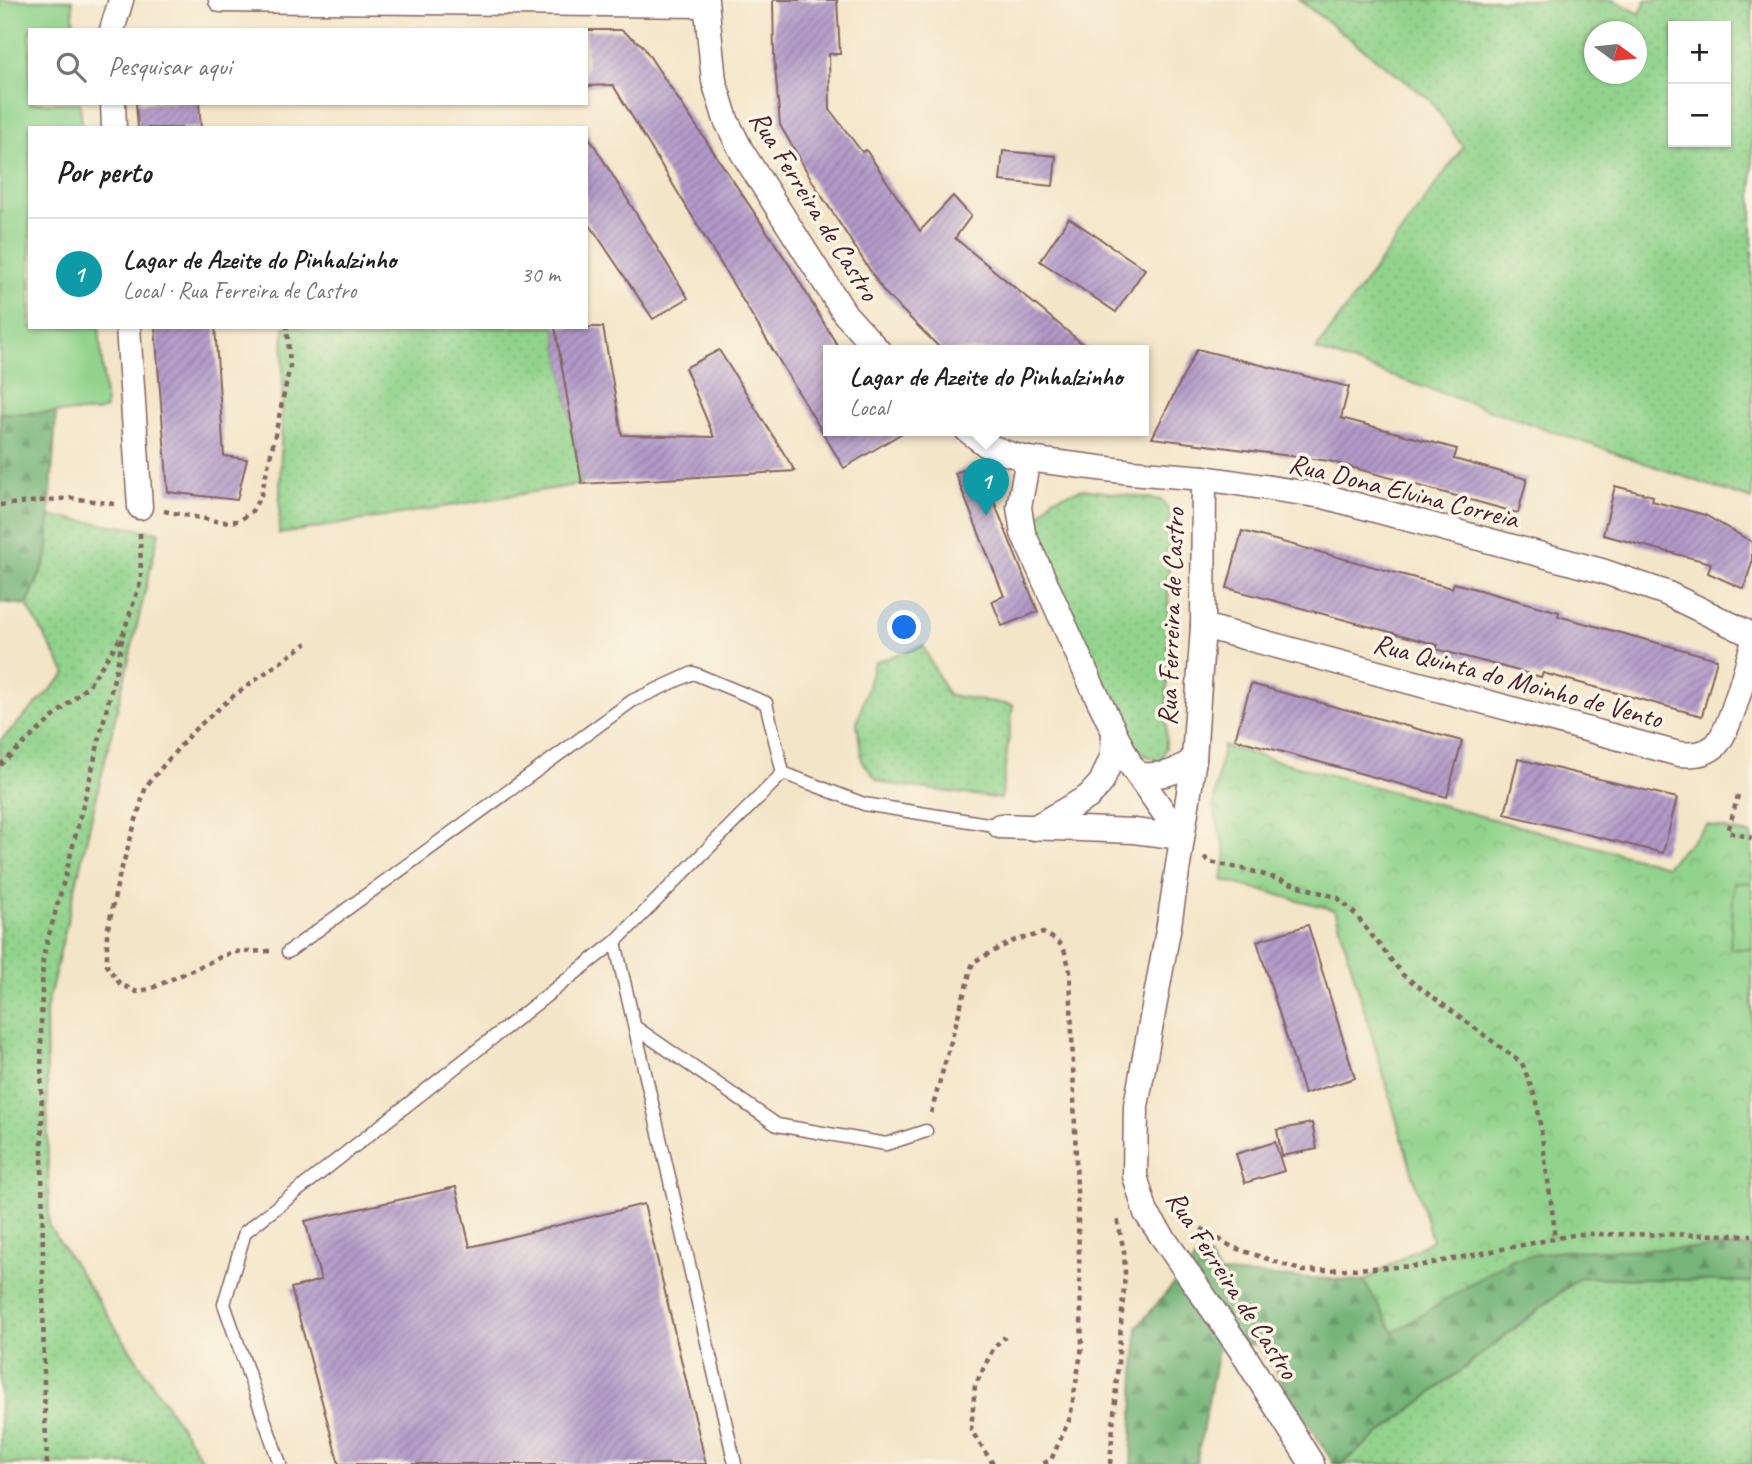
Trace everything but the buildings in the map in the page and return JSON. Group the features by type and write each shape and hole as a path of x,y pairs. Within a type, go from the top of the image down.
{"street":[{"path":"112,28 121,0"},
{"path":"221,0 706,3"},
{"name":"Rua Ferreira de Castro","path":"706,3 714,82 726,120 742,152 845,314 873,345"},
{"path":"113,105 114,126"},
{"path":"128,329 140,507"},
{"path":"975,436 988,446 1028,459"},
{"name":"Rua Ferreira de Castro","path":"1028,459 1019,507 1023,533 1114,732 1138,775 1181,837"},
{"name":"Rua Dona Elvina Correia","path":"1028,459 1204,478 1323,496 1602,570 1665,593 1752,635"},
{"name":"Rua Ferreira de Castro","path":"1204,478 1203,626 1194,759 1169,925 1136,1106 1135,1176 1146,1213 1241,1350 1312,1464"},
{"name":"Rua Quinta do Moinho de Vento","path":"1203,626 1679,754 1696,755 1716,745 1726,730 1752,648"},
{"name":"Rua Ferreira de Castro","path":"1034,828 1088,797 1101,783 1113,755 1114,732"},
{"name":"Rua Ferreira de Castro","path":"1138,775 1161,776 1180,770 1194,759"},
{"path":"1000,826 1134,831 1181,837"}],"lane":[{"path":"288,952 632,701 693,673 766,704 783,772"},
{"path":"783,772 864,804 1000,826"},
{"path":"280,1464 224,1304 245,1233 615,942 783,772"},
{"path":"615,942 735,1464"},
{"path":"635,1027 777,1125 886,1144 926,1131"}],"path":[{"path":"0,505 71,498 221,522 239,521 252,511 261,495 290,366 287,329"},
{"path":"47,1464 41,1027 43,957 78,826 123,634 141,581 140,507"},
{"path":"0,765 89,685 123,634"},
{"path":"288,952 232,952 152,988 137,992 120,984 107,965 107,933 118,881 146,786 192,732 232,697 307,643"},
{"path":"1738,795 1728,832 1752,838"},
{"path":"1181,837 1210,862 1252,871 1338,898 1354,913 1403,975 1522,1063 1537,1102 1555,1224 1553,1239"},
{"path":"926,1131 973,962 1013,941 1043,933 1057,940 1065,949 1070,972 1082,1347 1070,1418 1051,1460 1042,1464"},
{"path":"1110,1464 1125,1274 1124,1251 1116,1216"},
{"path":"1181,1216 1232,1247 1303,1271 1418,1266 1578,1234 1752,1235"},
{"path":"993,1464 971,1430 975,1386 994,1347 1004,1338"}],"green space":[{"path":"0,0 72,0 74,28 28,28 28,105 80,105 82,126 28,126 28,329 99,329 106,409 96,412 0,413"},
{"path":"1299,0 1614,0 1640,14 1646,0 1752,0 1752,500 1316,350 1463,147 1429,99"},
{"path":"284,329 555,329 582,484 279,534"},
{"path":"0,413 56,413 47,557 27,605 0,602"},
{"path":"1083,489 1161,500 1170,512 1166,747 1161,762 1140,753 1085,663 1030,529 1053,498"},
{"path":"50,516 159,532 46,1011 49,1226 205,1464 0,1464 0,741 66,674 27,605 47,557"},
{"path":"923,646 948,695 1013,705 1001,799 889,784 877,780 862,761 857,723 875,662"},
{"path":"1223,746 1666,866 1707,825 1752,835 1752,1247 1560,1251 1511,1259 1394,1332 1364,1281 1432,1240 1335,910 1222,880 1226,853 1213,806"},
{"path":"1734,882 1752,883 1752,949 1730,949"},
{"path":"1752,1247 1752,1282 1580,1277 1341,1464 1334,1464 1258,1344 1219,1345 1196,1464 1131,1464 1137,1327 1204,1249 1219,1273 1364,1281 1394,1332 1511,1259 1560,1251"},
{"path":"1580,1277 1752,1282 1752,1464 1341,1464"}],"place":[{"name":"Lagar de Azeite do Pinhalzinho","path":"986,516"}]}
